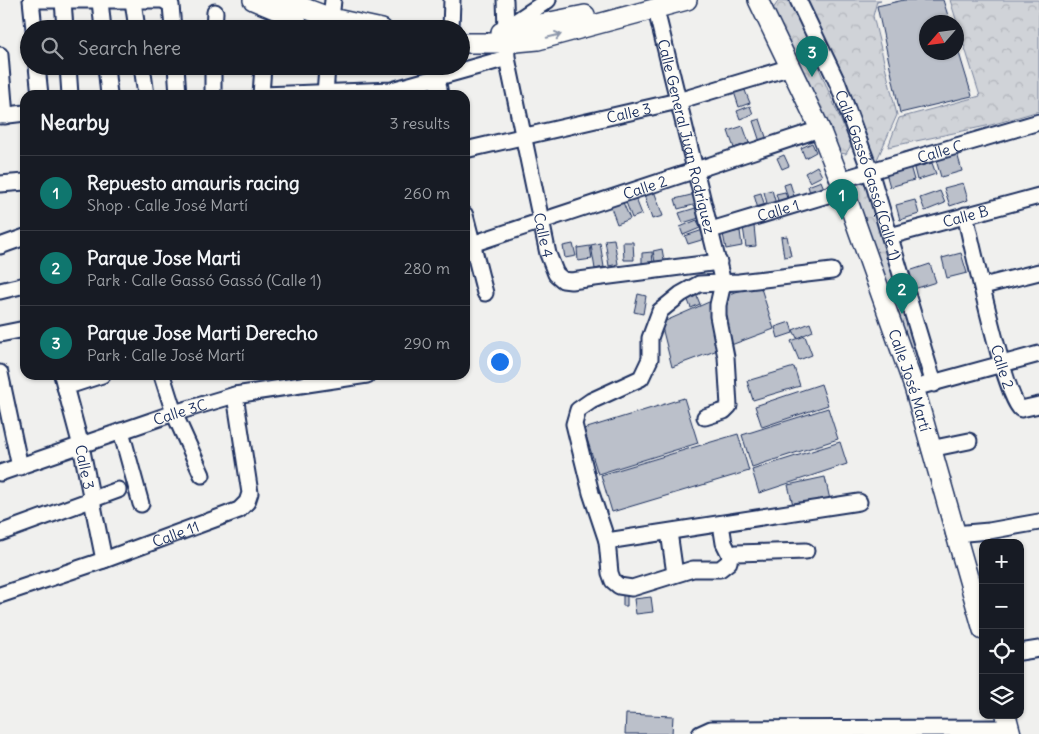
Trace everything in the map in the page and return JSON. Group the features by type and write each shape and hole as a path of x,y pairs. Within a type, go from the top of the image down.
{"main road":[{"path":"253,0 280,5 331,19"},
{"path":"470,42 506,40 580,17 687,0"},
{"name":"Calle José Martí","path":"758,0 820,129 842,185 914,387 954,534 983,629"},
{"path":"470,34 506,40"}],"street":[{"path":"33,20 32,0 168,2 171,5 172,20"},
{"path":"133,0 136,20"},
{"path":"451,20 452,0"},
{"name":"Calle 4","path":"506,0 506,40 540,221 552,269 560,278 566,281 719,262"},
{"path":"470,59 506,40 515,22 548,0"},
{"name":"Calle Gassó Gassó (Calle 1)","path":"798,0 838,84 870,171 934,384"},
{"path":"63,1 64,20"},
{"path":"100,1 102,20"},
{"name":"Calle General Juan Rodríguez","path":"649,5 678,101 723,283"},
{"path":"214,12 214,20"},
{"path":"0,55 2,116 20,114"},
{"name":"Calle 3","path":"470,149 678,101 790,67"},
{"path":"38,75 39,90"},
{"path":"69,75 70,90"},
{"path":"107,75 108,90"},
{"path":"143,75 145,90"},
{"path":"177,75 178,90"},
{"path":"213,75 213,90"},
{"path":"262,90 263,75"},
{"path":"325,90 326,75"},
{"path":"398,90 440,75"},
{"path":"436,77 439,90"},
{"name":"Calle C","path":"842,185 870,171 1039,122"},
{"name":"Calle 2","path":"472,244 820,129"},
{"path":"0,184 20,182"},
{"name":"Calle 1","path":"711,230 842,185"},
{"name":"Calle B","path":"890,236 1039,196"},
{"name":"Calle 2","path":"966,215 1002,364 1018,408 1024,409 1039,405"},
{"path":"470,236 485,294"},
{"path":"0,246 20,239"},
{"path":"721,524 724,543 730,555 729,562 720,569 703,568 675,574 632,588 619,586 613,581 610,573 608,541 591,494 580,452 574,424 578,410 591,401 641,378 650,359 650,338 660,311 681,294 699,284 832,271"},
{"path":"983,286 1039,272"},
{"path":"705,417 724,411 729,406 726,357 718,316 718,305 723,283"},
{"path":"0,289 20,287"},
{"path":"0,334 20,330"},
{"path":"914,387 934,384 1039,354"},
{"path":"0,373 20,467"},
{"path":"164,380 174,412 202,474"},
{"name":"Calle 3C","path":"0,473 174,412 235,395 309,380"},
{"name":"Calle 3","path":"63,381 81,446 90,499 104,560"},
{"name":"Calle 11","path":"0,595 104,560 239,510 247,502 250,493 235,395"},
{"path":"121,431 141,504"},
{"path":"930,449 969,441"},
{"path":"0,533 118,490"},
{"path":"608,541 859,502"},
{"path":"954,534 991,537 1039,522"},
{"path":"669,532 675,574"},
{"path":"730,555 806,551"},
{"path":"1024,651 1039,649"},
{"path":"700,734 711,729 819,731 1009,726"}],"green space":[{"path":"779,0 791,1 851,145 846,154 835,152 773,9"},
{"path":"801,0 881,0 877,1 873,16 897,115 875,164"},
{"path":"950,0 1039,0 1039,111 991,125 888,147 899,118 980,96 964,45 964,15 955,15"},
{"path":"867,182 924,369 916,374 853,185"}],"building":[{"path":"904,0 943,0 948,15 919,15 919,60 961,60 972,96 900,113 877,6"},
{"path":"744,88 750,103 739,107 734,92"},
{"path":"750,106 753,114 740,119 737,111"},
{"path":"760,119 767,140 760,142 753,121"},
{"path":"743,126 749,143 734,148 728,131"},
{"path":"812,143 816,152 805,158 801,148"},
{"path":"957,153 962,171 941,177 936,160"},
{"path":"784,155 789,166 782,169 777,158"},
{"path":"932,163 936,174 917,180 914,168"},
{"path":"817,166 822,176 810,182 805,173"},
{"path":"910,166 914,180 890,187 886,173"},
{"path":"821,181 825,191 811,196 808,186"},
{"path":"790,183 795,199 789,201 784,185"},
{"path":"963,183 968,200 950,206 944,188"},
{"path":"772,190 776,204 768,207 764,192"},
{"path":"654,191 663,216 652,219 644,195"},
{"path":"940,191 945,203 925,211 920,198"},
{"path":"785,192 788,201 779,204 776,194"},
{"path":"761,193 765,207 758,209 754,195"},
{"path":"634,194 642,214 632,218 624,197"},
{"path":"695,194 697,204 678,209 675,199"},
{"path":"622,200 630,219 617,224 610,205"},
{"path":"915,200 919,214 900,220 896,205"},
{"path":"699,207 702,217 683,223 679,213"},
{"path":"697,220 700,228 683,235 680,227"},
{"path":"754,226 756,246 746,247 743,227"},
{"path":"703,230 705,239 688,244 685,236"},
{"path":"740,231 742,246 726,249 723,234"},
{"path":"787,236 791,256 784,257 781,237"},
{"path":"614,239 618,264 609,266 605,240"},
{"path":"623,242 633,242 634,260 624,260"},
{"path":"600,243 604,267 595,269 591,245"},
{"path":"573,244 576,256 565,258 563,246"},
{"path":"590,246 592,259 578,261 577,248"},
{"path":"662,249 664,260 655,262 653,251"},
{"path":"652,252 653,263 642,264 642,253"},
{"path":"961,253 967,273 947,278 942,258"},
{"path":"930,264 936,282 914,289 909,271"},
{"path":"760,285 774,329 672,367 661,323 725,295"},
{"path":"638,294 646,296 643,314 634,312"},
{"path":"696,294 700,304 691,308 687,298"},
{"path":"790,322 793,333 778,338 775,327"},
{"path":"810,323 813,331 797,338 793,330"},
{"path":"805,336 812,355 799,360 791,341"},
{"path":"794,367 800,386 753,400 747,381"},
{"path":"821,384 828,405 762,427 755,406"},
{"path":"684,398 698,443 598,474 584,429"},
{"path":"828,408 838,439 752,467 742,435"},
{"path":"738,434 749,471 612,512 601,475"},
{"path":"840,442 847,464 759,493 752,470"},
{"path":"825,477 830,500 794,509 788,485"},
{"path":"623,589 627,589 627,606 623,606"},
{"path":"651,597 653,612 636,614 634,599"},
{"path":"626,714 673,716 672,734 625,734"}],"place":[{"name":"Parque Jose Marti Derecho","path":"812,77"},
{"name":"Repuesto amauris racing","path":"842,220"},
{"name":"Parque Jose Marti","path":"902,314"}]}
